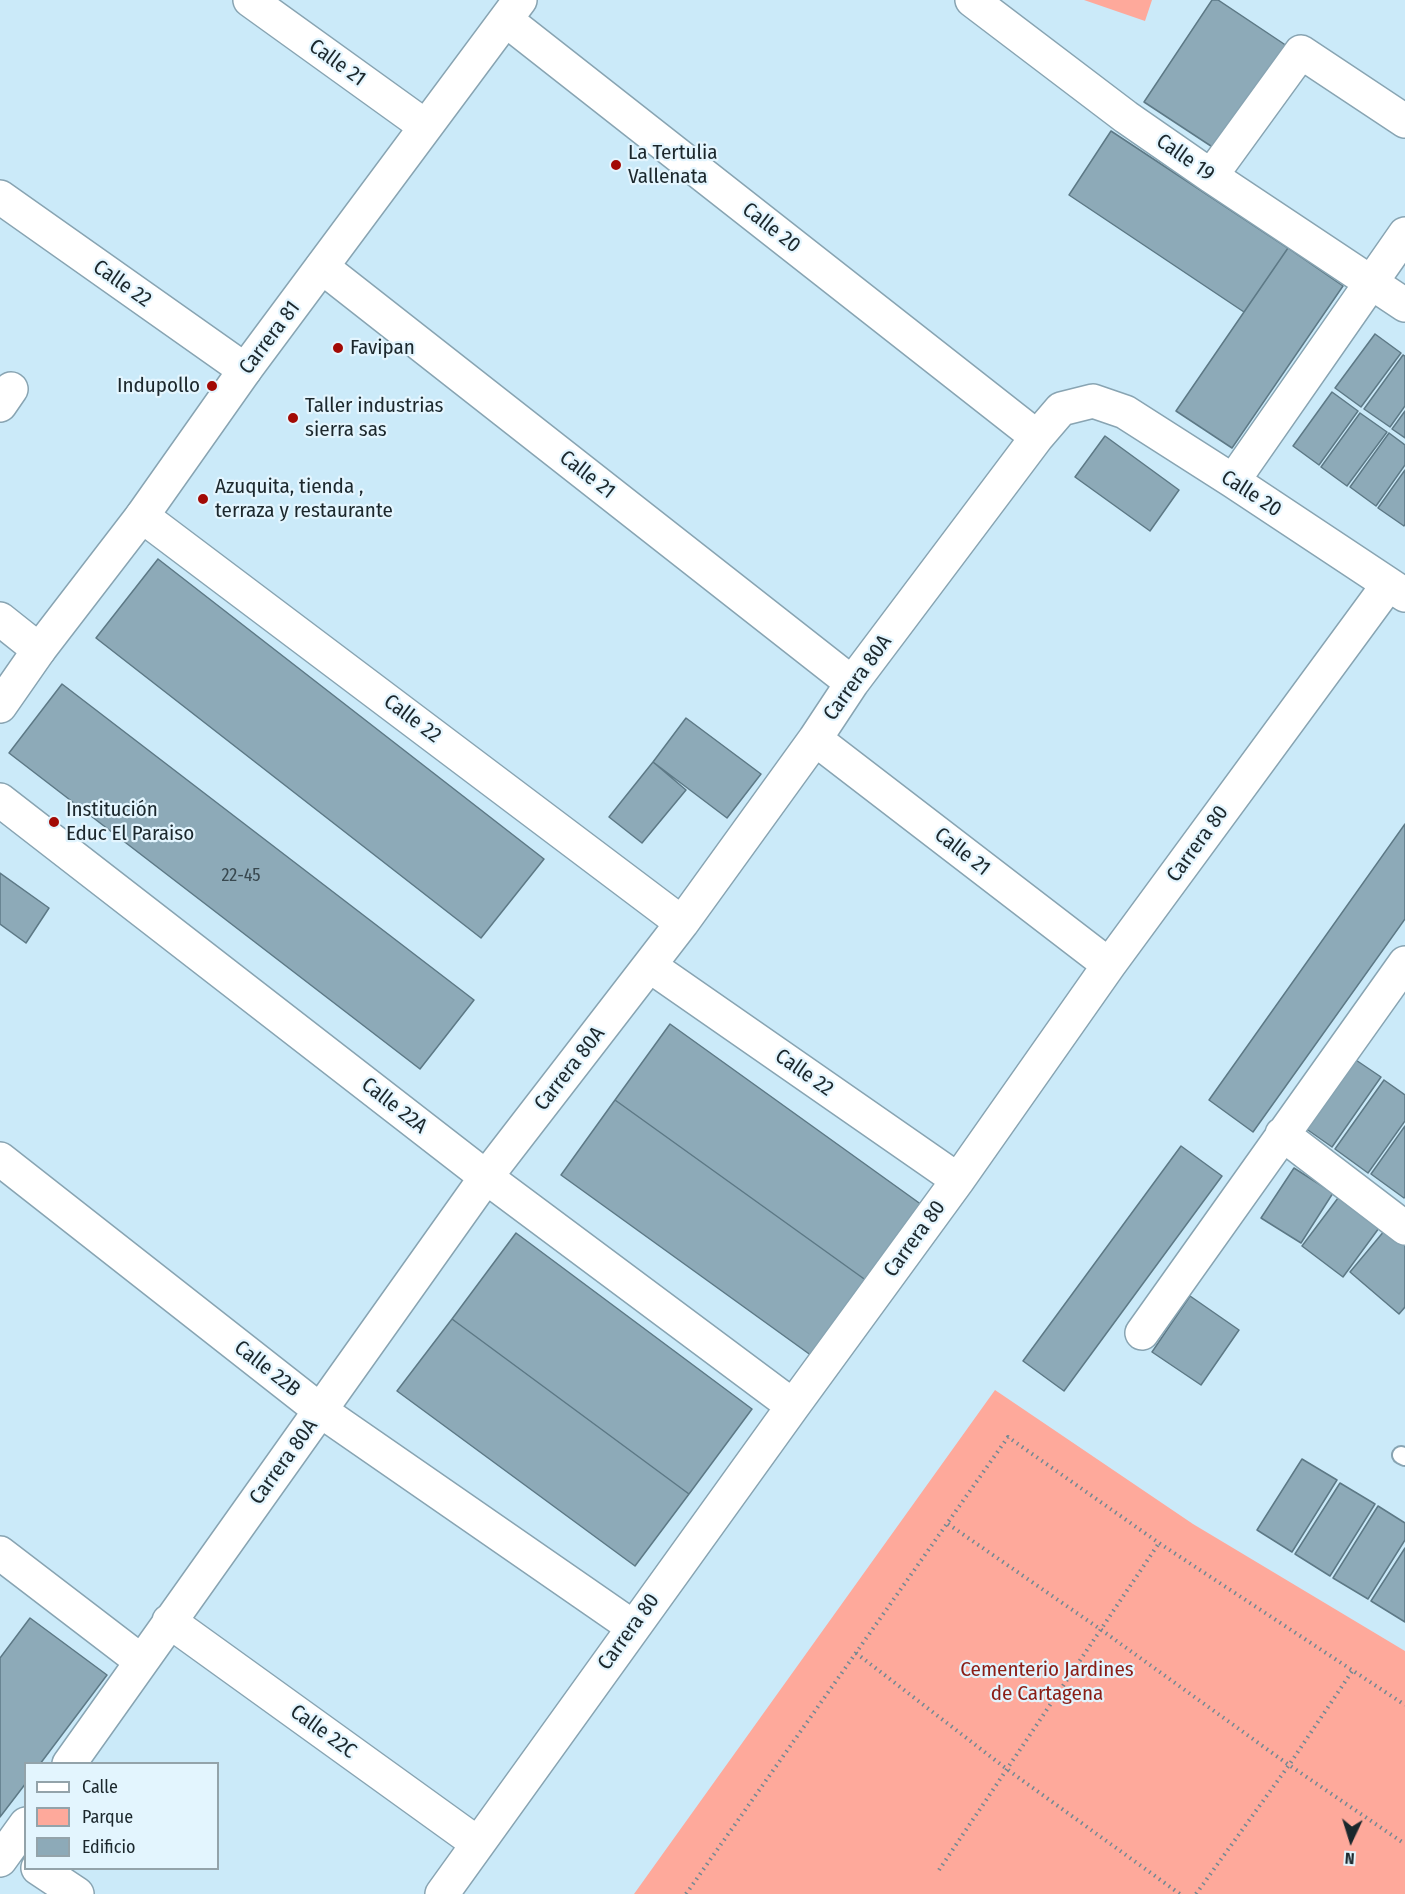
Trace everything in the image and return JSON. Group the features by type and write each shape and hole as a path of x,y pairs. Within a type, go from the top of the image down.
{"street":[{"name":"Calle 21","path":"250,0 425,126"},
{"name":"Calle 19","path":"972,0 1126,117 1211,177 1405,305"},
{"name":"Carrera 81","path":"0,706 39,650 142,516 245,370 513,10"},
{"name":"Calle 20","path":"513,10 1037,437"},
{"path":"1211,177 1301,52 1405,121"},
{"name":"Calle 22","path":"0,197 245,370"},
{"path":"1233,481 1405,234"},
{"name":"Calle 21","path":"322,267 852,683"},
{"name":"Calle 20","path":"1093,401 1125,412 1396,590"},
{"name":"Carrera 80A","path":"70,1762 486,1177 650,966 815,739 852,683 1037,437 1061,410 1093,401"},
{"name":"Calle 22","path":"142,516 682,922"},
{"name":"Carrera 80","path":"442,1894 958,1180 1109,965 1396,590"},
{"path":"0,618 39,650"},
{"name":"Calle 21","path":"815,739 1109,965"},
{"name":"Calle 22A","path":"0,800 486,1177 793,1406"},
{"path":"1142,1333 1405,963"},
{"name":"Calle 22","path":"650,966 958,1180"},
{"path":"1282,1134 1405,1228"},
{"name":"Calle 22B","path":"0,1159 321,1412 633,1627"},
{"path":"0,1553 141,1661"},
{"name":"Calle 22C","path":"169,1621 477,1843"},
{"path":"40,1870 77,1894"}],"path":[{"path":"686,1894 1008,1437 1159,1542 1405,1705"},
{"path":"948,1524 1100,1629 1289,1765 1405,1844"},
{"path":"939,1870 1159,1542"},
{"path":"856,1653 1008,1770 1180,1894"},
{"path":"1196,1894 1289,1765 1353,1670"}],"green space":[{"path":"1084,0 1152,0 1145,21"},
{"name":"Cementerio Jardines de Cartagena","path":"995,1390 1193,1524 1405,1651 1405,1894 634,1894"}],"building":[{"path":"1212,0 1218,0 1290,48 1220,152 1144,102"},
{"path":"1111,131 1288,248 1244,312 1069,195"},
{"path":"1288,248 1343,286 1232,448 1176,411"},
{"path":"1375,334 1401,353 1361,407 1335,388"},
{"path":"1403,355 1405,356 1405,406 1390,427 1364,409"},
{"path":"1332,392 1358,411 1319,465 1293,446"},
{"path":"1405,411 1405,438 1392,429"},
{"path":"1360,413 1387,432 1347,486 1321,467"},
{"path":"1389,433 1405,445 1405,465 1376,506 1350,487"},
{"path":"1105,436 1179,490 1150,531 1075,477"},
{"path":"1405,470 1405,524 1404,526 1378,508"},
{"path":"158,559 544,859 481,938 96,638"},
{"path":"62,684 474,1000 420,1069 9,753"},
{"path":"686,718 761,774 727,818 653,762"},
{"path":"653,762 686,790 642,843 609,817"},
{"path":"1405,824 1405,919 1253,1132 1209,1100"},
{"path":"0,873 49,908 26,943 0,924"},
{"path":"670,1024 922,1205 867,1281 615,1100"},
{"path":"1347,1054 1381,1077 1332,1147 1298,1123"},
{"path":"1384,1080 1405,1095 1405,1121 1368,1173 1335,1149"},
{"path":"615,1100 867,1281 812,1356 561,1175"},
{"path":"1405,1126 1405,1197 1404,1198 1371,1174"},
{"path":"1181,1146 1222,1176 1064,1391 1023,1361"},
{"path":"1294,1168 1333,1193 1301,1243 1261,1218"},
{"path":"1338,1198 1379,1228 1343,1277 1302,1246"},
{"path":"1385,1230 1405,1246 1405,1307 1399,1314 1350,1272"},
{"path":"516,1233 752,1409 689,1494 452,1319"},
{"path":"1190,1296 1239,1330 1201,1385 1152,1352"},
{"path":"452,1319 689,1494 635,1566 397,1391"},
{"path":"1302,1459 1337,1480 1292,1552 1257,1530"},
{"path":"1340,1483 1375,1504 1330,1576 1295,1554"},
{"path":"1378,1506 1405,1523 1405,1540 1368,1599 1333,1578"},
{"path":"1405,1548 1405,1622 1371,1601"},
{"path":"30,1618 107,1675 42,1762 24,1762 24,1786 0,1817 0,1658"}],"place":[{"name":"La Tertulia Vallenata","path":"616,165"},
{"name":"Favipan","path":"338,348"},
{"name":"Indupollo","path":"212,386"},
{"name":"Taller industrias sierra sas","path":"293,418"},
{"name":"Azuquita, tienda , terraza y restaurante","path":"203,499"},
{"name":"Institución Educ El Paraiso","path":"54,822"}]}
